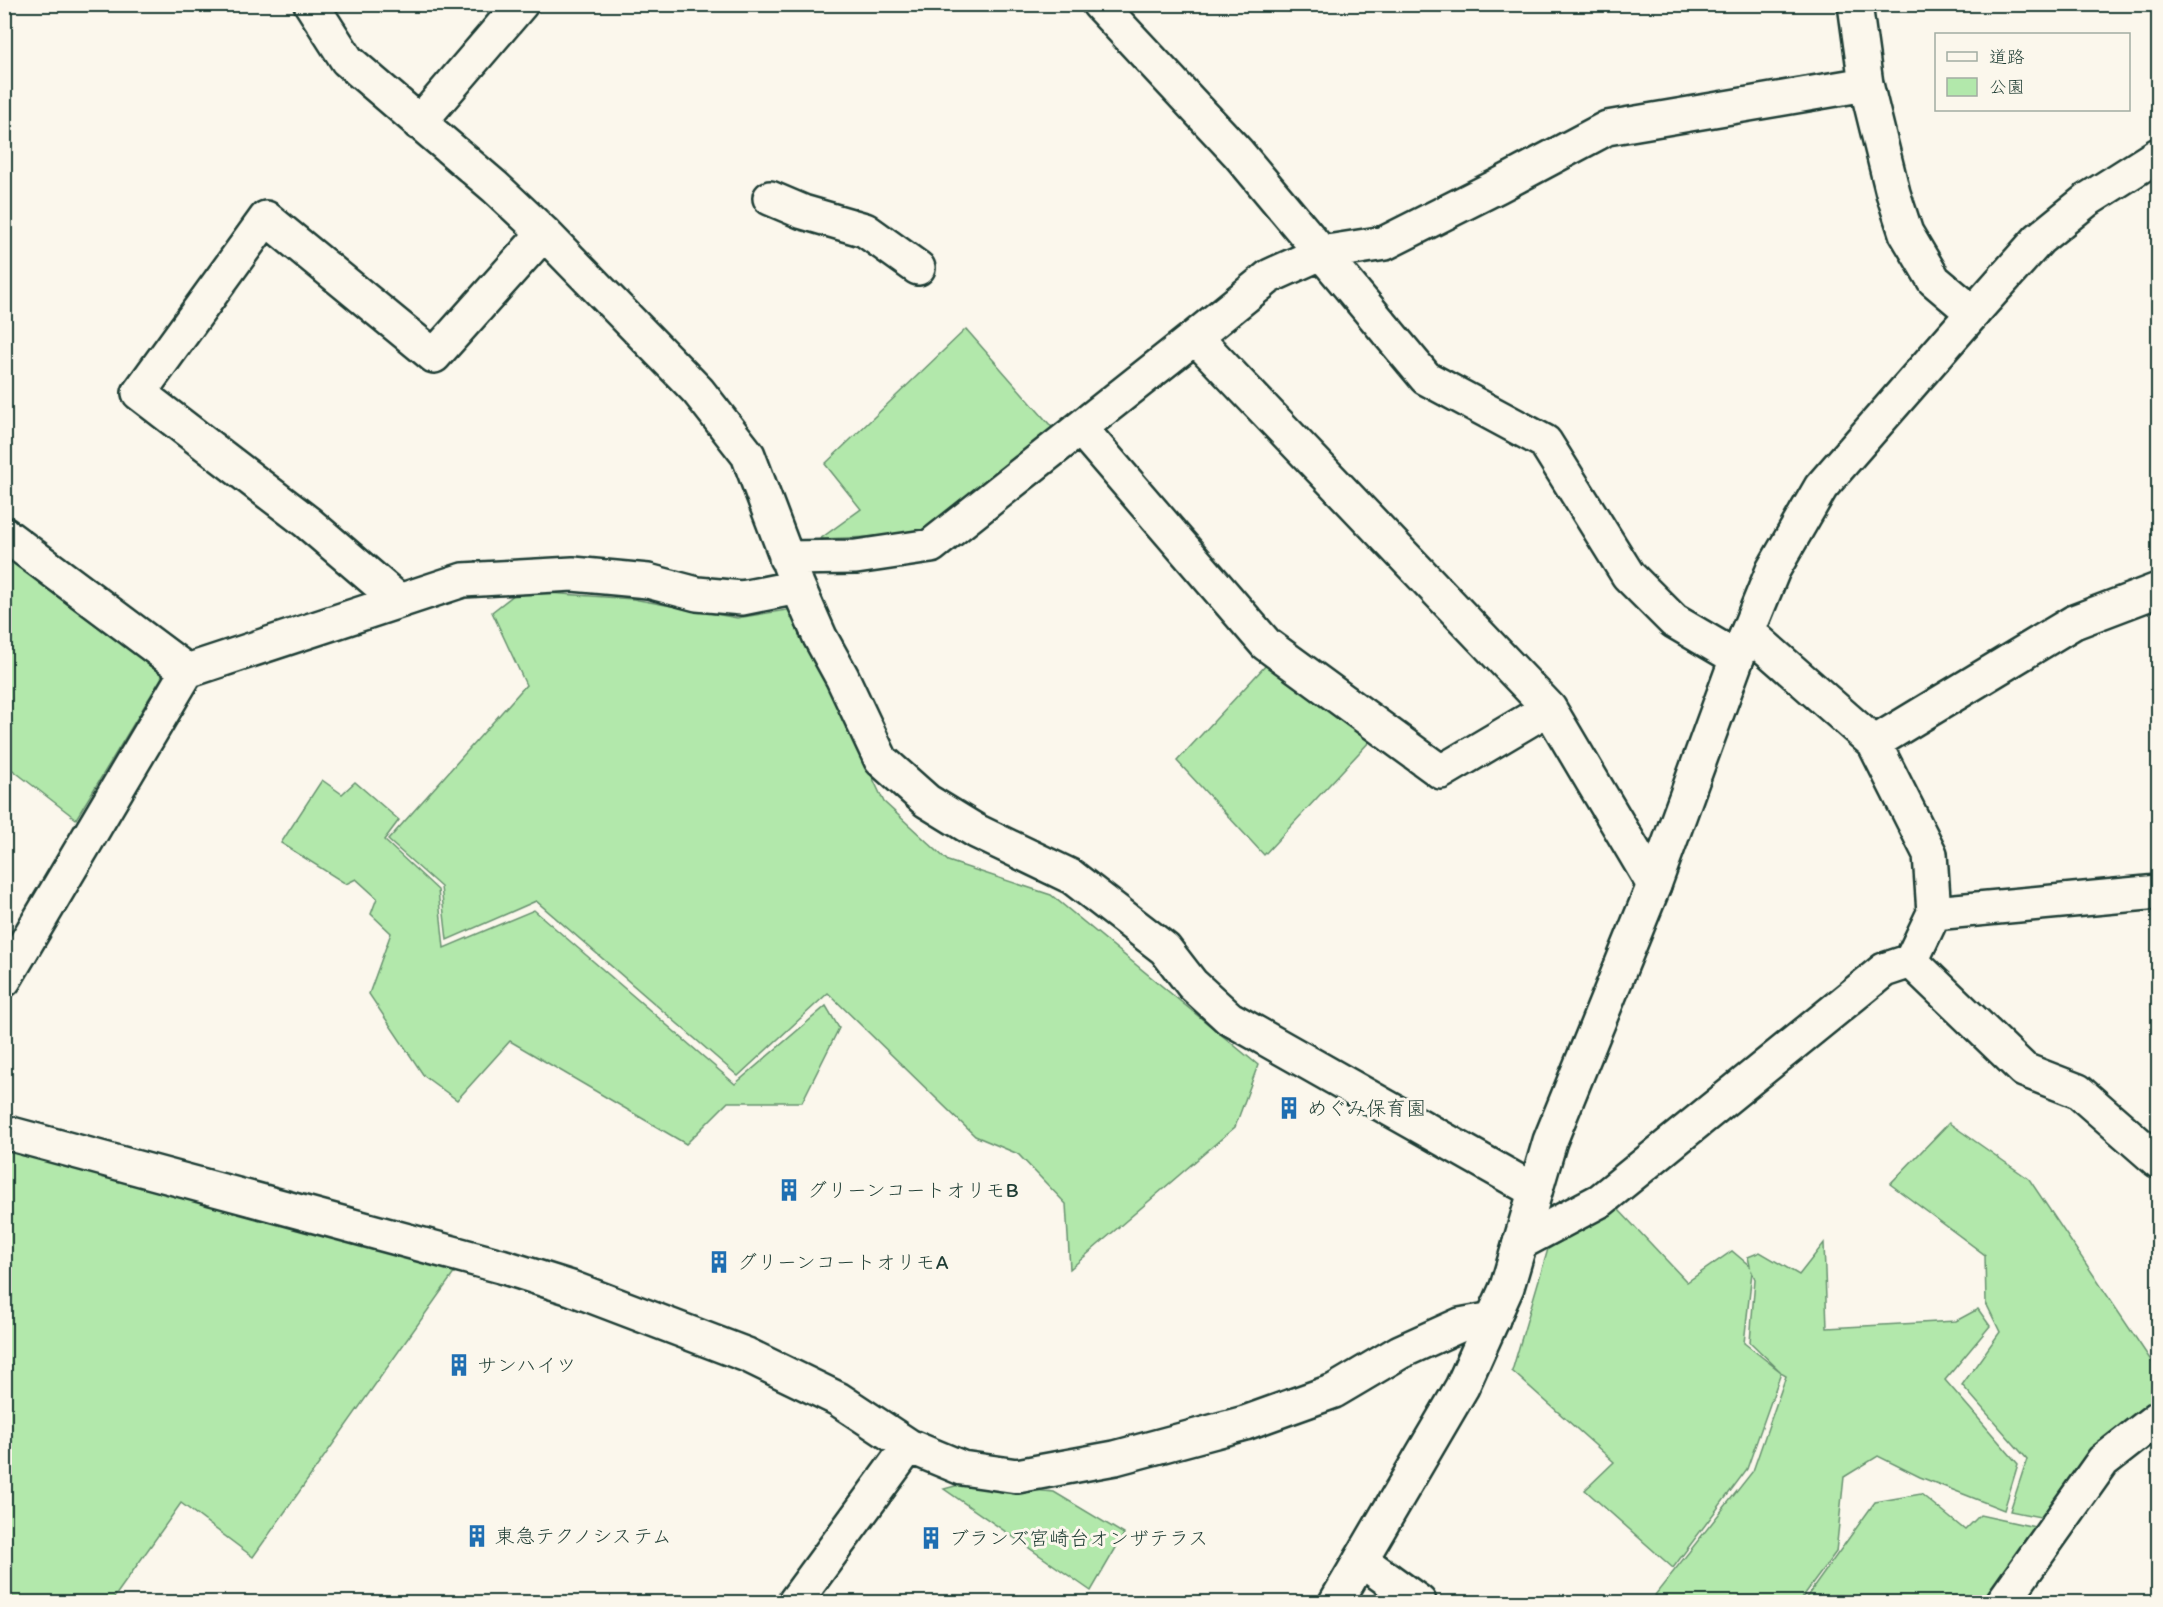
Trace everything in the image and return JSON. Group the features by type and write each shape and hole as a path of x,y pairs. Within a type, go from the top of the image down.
{"street":[{"path":"311,4 347,60 495,187 544,233 632,326 698,391 748,455 792,573 820,637 842,677 881,760 927,801 976,831 1072,877 1165,949 1192,984 1229,1018 1535,1191"},
{"path":"419,123 521,4"},
{"path":"1098,4 1238,153 1426,378 1545,442 1628,575 1674,621 1743,645 1874,743 1930,854 1934,913 1911,961 1884,970 1601,1200 1520,1243"},
{"path":"1855,4 1866,84 1893,193 1906,233 1934,280 1972,313"},
{"path":"4,980 187,671 463,580 573,574 648,581 697,594 742,598 792,573 856,557 932,546 1270,276 1321,253 1385,243 1607,128 1866,84"},
{"path":"1336,1602 1462,1387 1507,1287 1550,1142 1654,885 1773,570 1821,487 1972,313 2040,239 2087,200 2158,155"},
{"path":"770,198 803,212 865,230 918,268"},
{"path":"398,600 307,522 139,393 266,218 434,356 544,233"},
{"path":"1195,337 1549,708 1654,885"},
{"path":"1081,429 1266,644 1441,772 1549,708"},
{"path":"4,534 187,671"},
{"path":"1874,743 2074,622 2158,590"},
{"path":"1934,913 2158,892"},
{"path":"1911,961 2024,1070 2078,1091 2158,1161"},
{"path":"4,1132 501,1266 571,1288 747,1355 838,1399 909,1446 963,1468 1017,1476 1115,1458 1245,1423 1334,1391 1400,1352 1460,1325 1493,1319"},
{"path":"2003,1602 2103,1461 2158,1418"},
{"path":"795,1602 909,1446"},
{"path":"1361,1560 1419,1602"}],"green space":[{"path":"966,329 1057,433 924,535 820,539 861,509 825,464"},
{"path":"4,554 165,672 76,819 5,764"},
{"path":"519,591 633,599 737,618 793,609 884,802 948,861 1051,895 1258,1065 1235,1127 1070,1269 1066,1204 1018,1154 975,1136 828,993 738,1076 536,901 447,940 441,887 388,840 526,685 492,612"},
{"path":"1267,664 1370,741 1264,855 1177,761"},
{"path":"322,780 342,794 355,782 399,820 384,840 438,890 444,948 534,910 735,1084 826,1006 839,1028 802,1102 728,1102 686,1144 510,1041 457,1100 424,1076 369,994 391,933 371,914 377,898 356,879 346,884 281,843"},
{"path":"1949,1123 2029,1179 2158,1371 2158,1401 2089,1459 2050,1519 2010,1511 2027,1459 1962,1385 2000,1332 1986,1303 1985,1255 1890,1184"},
{"path":"4,1149 457,1269 253,1557 181,1503 111,1602 5,1602"},
{"path":"1618,1209 1687,1282 1732,1251 1750,1266 1748,1257 1760,1252 1799,1275 1824,1243 1827,1328 1956,1321 1978,1309 1990,1326 1945,1380 2018,1464 2004,1510 1920,1477 1878,1456 1844,1477 1836,1552 1799,1602 1664,1602 1655,1595 1753,1471 1786,1376 1781,1373 1747,1469 1673,1568 1585,1490 1614,1462 1512,1371 1548,1249","holes":["1752,1272 1755,1279 1750,1342 1781,1372 1744,1343"]},
{"path":"966,1483 1054,1492 1124,1534 1091,1591 944,1489"},
{"path":"1921,1494 1965,1530 1980,1515 2053,1531 1998,1602 1803,1602 1875,1502"}],"place":[{"name":"めぐみ保育園","path":"1289,1108"},
{"name":"グリーンコートオリモB","path":"789,1190"},
{"name":"グリーンコートオリモA","path":"719,1262"},
{"name":"サンハイツ","path":"459,1365"},
{"name":"東急テクノシステム","path":"477,1536"},
{"name":"ブランズ宮崎台オンザテラス","path":"931,1538"}]}
